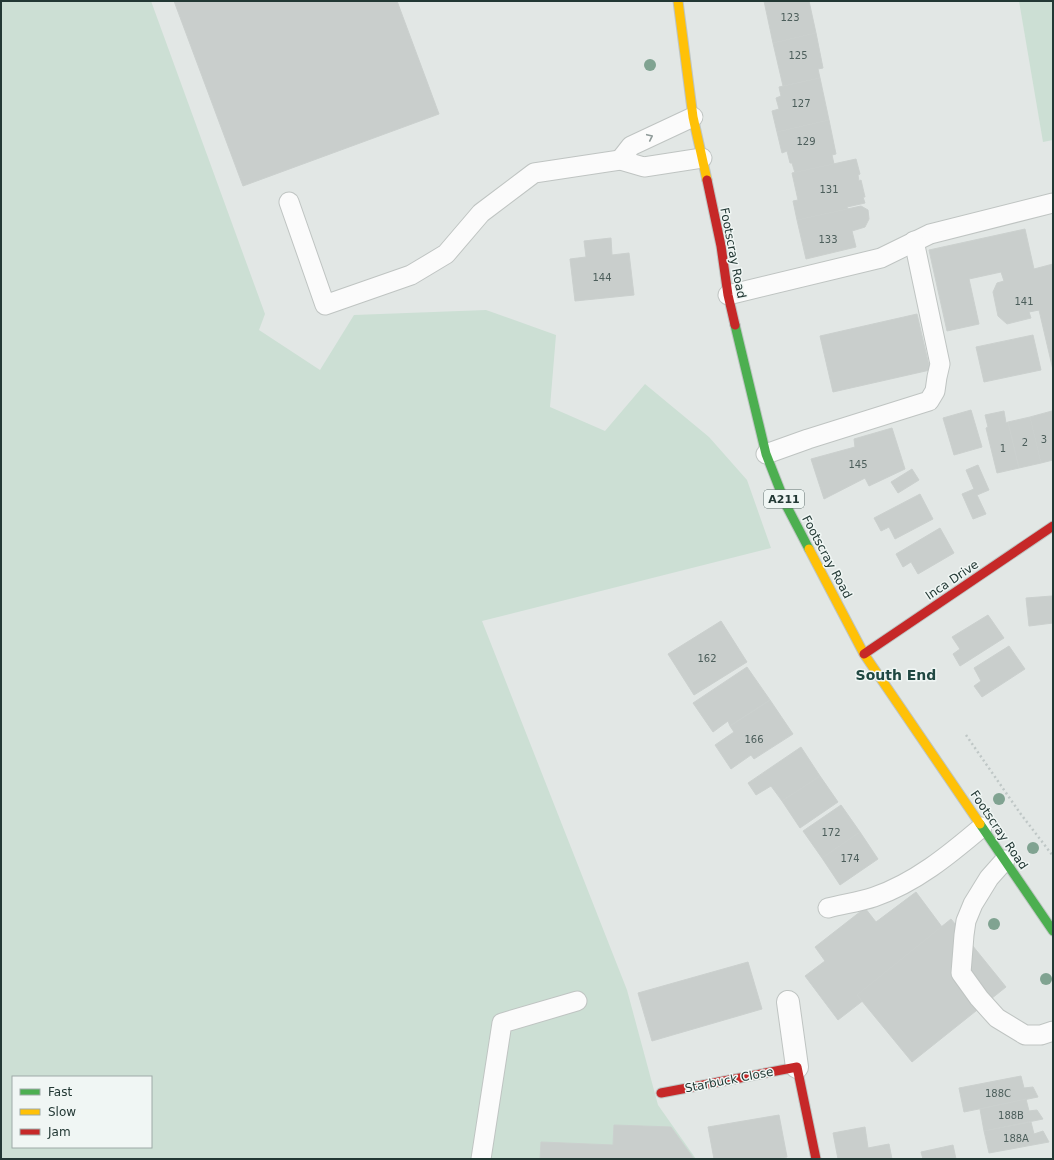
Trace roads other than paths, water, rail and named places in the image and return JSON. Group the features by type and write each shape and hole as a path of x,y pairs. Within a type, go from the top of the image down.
{"main road":[{"name":"Footscray Road","path":"678,1 693,117 720,246 728,295 766,454 786,505 864,654 1053,931"},
{"name":"Inca Drive","path":"864,654 1053,526"},
{"name":"Starbuck Close","path":"661,1093 797,1067"},
{"path":"797,1067 816,1159"}],"street":[{"path":"788,1002 797,1067"}],"lane":[{"path":"620,160 631,146 693,117"},
{"path":"289,202 325,305 411,275 446,254 481,213 534,173 620,160 644,167 702,158"},
{"path":"728,295 881,258 930,234 1053,203"},
{"path":"766,454 808,439 929,402 935,392 940,364 914,241"},
{"path":"828,908 873,898 907,883 948,855 982,827"},
{"path":"1004,860 989,878 973,904 966,921 961,973 979,998 997,1018 1025,1034 1041,1035 1053,1031"},
{"path":"481,1159 502,1023 577,1001"}],"district":[{"name":"South End","path":"896,675"}]}
